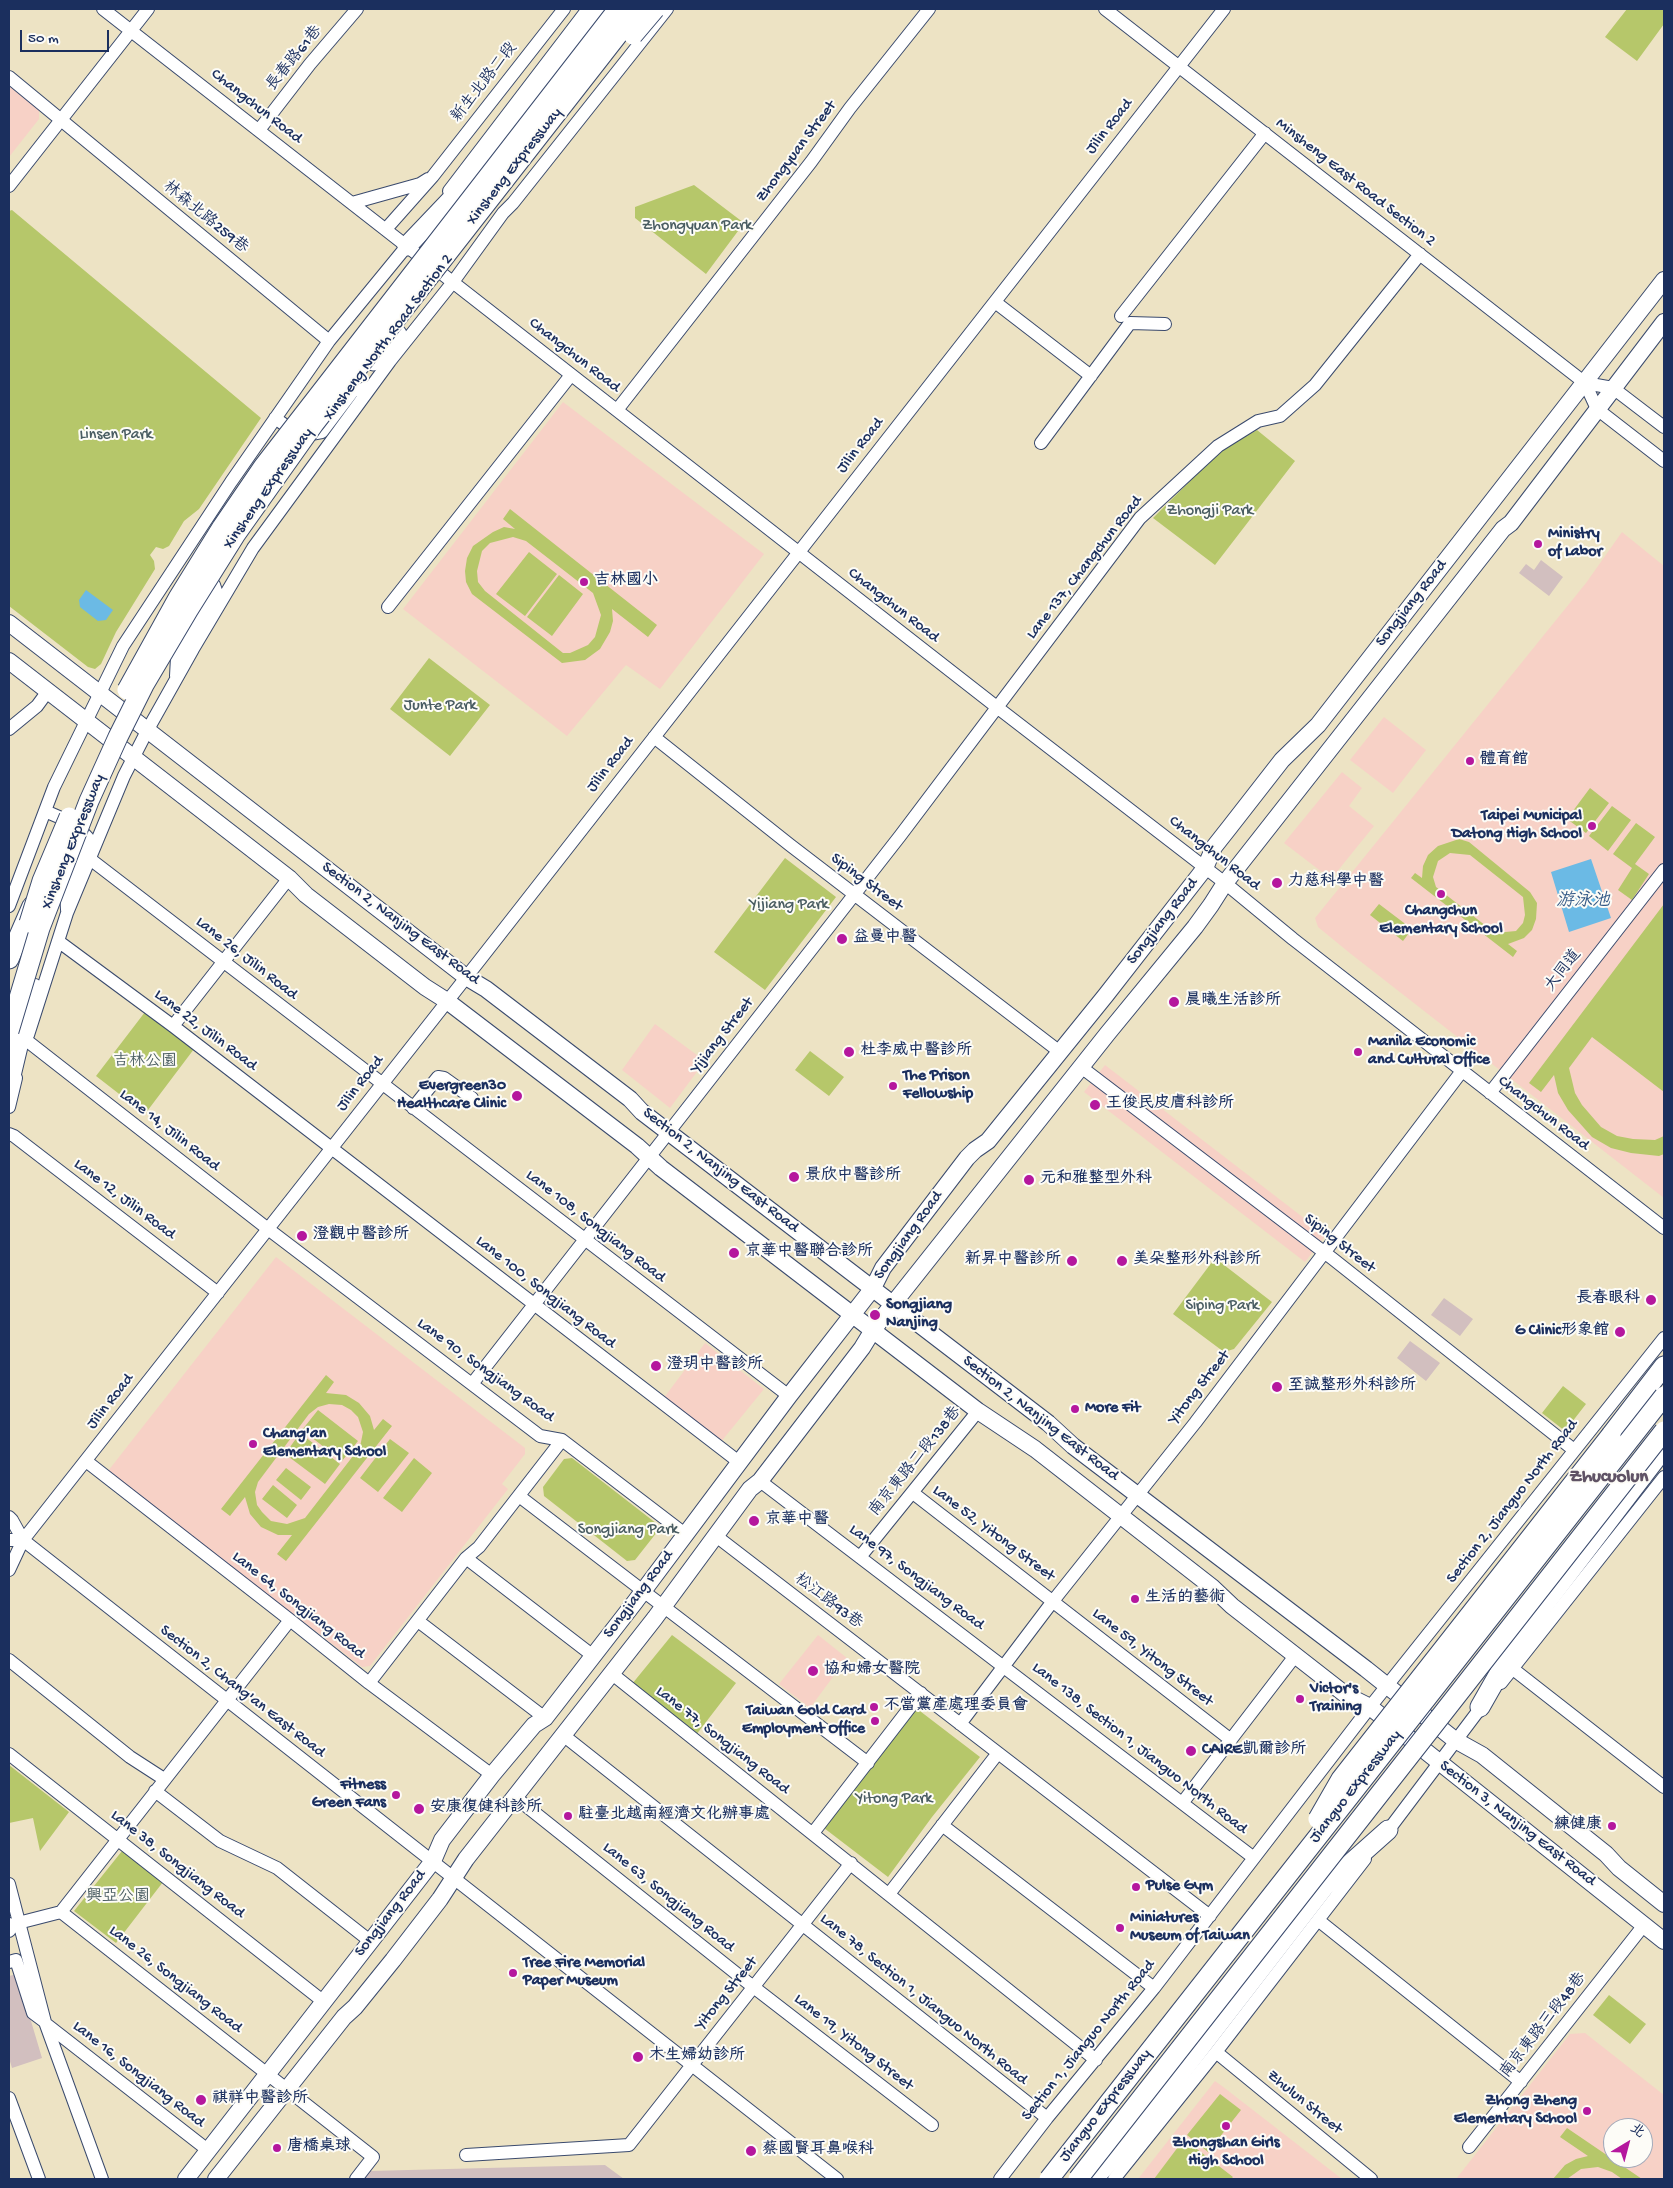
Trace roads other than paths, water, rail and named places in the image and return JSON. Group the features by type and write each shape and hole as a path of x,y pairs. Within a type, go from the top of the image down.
{"highway":[{"path":"407,246 467,184 604,9"},
{"name":"Xinsheng Expressway","path":"9,991 92,761 178,598 222,527 263,467 618,9"},
{"name":"Xinsheng Expressway","path":"9,1031 48,887 144,685 236,534 307,430 638,9"},
{"path":"307,430 397,334 654,9"},
{"path":"9,959 48,887"},
{"path":"9,1084 43,952 48,887"},
{"path":"1289,1871 1341,1779 1664,1366"},
{"name":"Jianguo Expressway","path":"1049,2179 1289,1871 1664,1396"},
{"name":"Jianguo Expressway","path":"1078,2179 1664,1431"},
{"path":"1480,1707 1521,1635 1664,1448"},
{"path":"1093,2179 1124,2146 1324,1887 1388,1830"}],"main road":[{"name":"Songjiang Road","path":"186,2179 432,1862 442,1840 492,1774 534,1725 545,1718 643,1591 789,1396 853,1315 873,1288 883,1268 966,1158 988,1141 1060,1052 1205,868 1214,847 1282,760 1318,725 1664,280"},
{"name":"Songjiang Road","path":"216,2179 411,1937 440,1899 452,1877 664,1605 750,1489 760,1481 862,1348 893,1304 1211,905 1225,883 1503,529 1512,523 1588,426 1597,409 1662,330"},
{"name":"Section 2, Nanjing East Road","path":"9,623 466,977 509,1006 630,1099 642,1112 873,1288 1048,1423 1073,1446 1387,1686"},
{"name":"Section 2, Nanjing East Road","path":"9,661 289,878 306,895 650,1156 661,1168 978,1411 1035,1449 1121,1515 1295,1656 1346,1695 1370,1707"},
{"name":"Section 3, Nanjing East Road","path":"1387,1686 1455,1740 1482,1755 1606,1854 1619,1868 1664,1904"},
{"name":"Section 3, Nanjing East Road","path":"1370,1707 1664,1941"}],"street":[{"name":"Changchun Road","path":"103,9 1225,883 1292,938 1664,1228"},
{"path":"9,186 148,9"},
{"name":"長春路61巷","path":"260,130 310,64 357,9"},
{"name":"新生北路二段","path":"386,229 432,176 564,9"},
{"path":"9,906 54,787 122,646 275,418 330,341 407,246 588,9"},
{"name":"Xinsheng North Road Section 2","path":"67,913 147,731 253,548 503,213 513,203 667,9"},
{"name":"Zhongyuan Street","path":"617,410 811,162 850,108 929,9"},
{"name":"Minsheng East Road Section 2","path":"1105,9 1585,383 1597,409 1664,462"},
{"name":"Jilin Road","path":"9,1570 23,1540 1224,9"},
{"name":"林森北路259巷","path":"9,77 330,341"},
{"path":"1121,316 1265,133"},
{"name":"新生北路二段","path":"352,203 420,184 432,176"},
{"name":"Lane 137, Changchun Road","path":"998,708 1140,518 1218,446 1258,421 1280,416 1315,385 1420,254"},
{"path":"995,302 1091,376"},
{"path":"1041,442 1130,324 1165,324"},
{"path":"388,607 571,374"},
{"name":"Minsheng East Road Section 2","path":"1585,383 1614,388 1664,428"},
{"path":"275,418 307,430 322,432 353,390 371,388"},
{"path":"176,680 177,657 216,591 214,585 205,575 180,558"},
{"path":"9,729 37,706 48,691"},
{"name":"Yijiang Street","path":"472,1384 998,708"},
{"name":"Siping Street","path":"654,737 1060,1052"},
{"path":"9,1107 26,1040 67,913 66,891 88,838 74,824 44,811"},
{"name":"Lane 26, Jilin Road","path":"90,859 382,1084"},
{"name":"大同道","path":"1490,1093 1664,870"},
{"path":"173,1026 289,878"},
{"name":"Lane 22, Jilin Road","path":"58,941 173,1026 331,1149"},
{"path":"9,1042 16,1038 40,969 50,966"},
{"name":"Lane 14, Jilin Road","path":"26,1040 268,1229"},
{"path":"9,1051 12,1054 9,1066"},
{"name":"Siping Street","path":"1081,1067 1324,1252 1574,1450"},
{"name":"Yitong Street","path":"960,1724 1053,1601 1195,1423 1462,1071"},
{"path":"414,1108 438,1077 444,1078 472,1098"},
{"name":"Lane 108, Songjiang Road","path":"382,1084 789,1396"},
{"name":"Lane 12, Jilin Road","path":"9,1134 218,1293"},
{"name":"Lane 100, Songjiang Road","path":"331,1149 739,1462"},
{"name":"Lane 90, Songjiang Road","path":"268,1229 540,1436 562,1440 685,1534"},
{"name":"Section 2, Jianguo North Road","path":"1387,1686 1664,1338"},
{"name":"南京東路二段138巷","path":"860,1557 978,1411"},
{"path":"369,1683 466,1558 479,1547 562,1440"},
{"name":"Lane 64, Songjiang Road","path":"86,1461 369,1683 492,1774"},
{"path":"1114,2179 1216,2052 1388,1830 1480,1707 1513,1669 1664,1478"},
{"name":"Lane 97, Songjiang Road","path":"760,1481 1004,1666"},
{"name":"Lane 52, Yitong Street","path":"913,1493 1053,1601"},
{"path":"519,1496 664,1605 855,1755 868,1763"},
{"path":"9,1517 23,1540 9,1540"},
{"name":"松江路93巷","path":"716,1536 921,1693"},
{"name":"Section 2, Chang'an East Road","path":"23,1540 836,2179"},
{"path":"466,1558 592,1656"},
{"name":"Lane 59, Yitong Street","path":"1053,1601 1231,1740"},
{"path":"12,1926 61,1912 290,1620"},
{"path":"418,1621 545,1718"},
{"path":"1184,1802 1295,1656"},
{"path":"9,1660 130,1757 164,1779"},
{"name":"Lane 138, Section 1, Jianguo North Road","path":"1004,1666 1184,1802 1254,1858"},
{"path":"1513,1669 1664,1787"},
{"name":"Lane 77, Songjiang Road","path":"611,1674 813,1833"},
{"name":"Section 1, Jianguo North Road","path":"1000,2179 1047,2118 1154,1988 1387,1686"},
{"path":"1096,2060 813,1833 921,1693 1210,1916"},
{"name":"Lane 78, Section 1, Jianguo North Road","path":"563,1735 1047,2118"},
{"path":"889,1894 998,1753"},
{"name":"Lane 38, Songjiang Road","path":"9,1754 324,2002"},
{"path":"155,1791 220,1840 277,1868 370,1941"},
{"name":"Lane 63, Songjiang Road","path":"515,1797 754,1987"},
{"path":"942,1825 1154,1988"},
{"name":"Yitong Street","path":"466,2156 630,2145 851,1863"},
{"path":"9,1884 12,1926 102,2179"},
{"name":"Lane 26, Songjiang Road","path":"61,1912 373,2157 356,2179"},
{"path":"1318,1920 1521,2082"},
{"name":"南京東路三段48巷","path":"1469,2147 1644,1925"},
{"path":"9,1962 16,1960 33,2013 46,2023"},
{"name":"Lane 19, Yitong Street","path":"754,1987 932,2126"},
{"name":"Lane 16, Songjiang Road","path":"46,2023 209,2151"},
{"name":"Zhulun Street","path":"1216,2052 1371,2179"},
{"path":"9,2098 38,2179"}],"water":[{"path":"86,590 113,610 106,620 98,621 80,607 79,600"},
{"name":"游泳池","path":"1591,859 1611,918 1569,932 1551,872"}],"place":[{"name":"Ministry of Labor","path":"1538,544"},
{"name":"吉林國小","path":"584,582"},
{"name":"體育館","path":"1470,761"},
{"name":"Taipei Municipal Datong High School","path":"1592,826"},
{"name":"力慈科學中醫","path":"1277,883"},
{"name":"Changchun Elementary School","path":"1441,894"},
{"name":"益曼中醫","path":"842,939"},
{"name":"晨曦生活診所","path":"1174,1002"},
{"name":"杜李威中醫診所","path":"849,1052"},
{"name":"Manila Economic and Cultural Office","path":"1358,1052"},
{"name":"The Prison Fellowship","path":"893,1086"},
{"name":"Evergreen30 Healthcare Clinic","path":"517,1096"},
{"name":"王俊民皮膚科診所","path":"1095,1105"},
{"name":"景欣中醫診所","path":"794,1177"},
{"name":"元和雅整型外科","path":"1029,1180"},
{"name":"澄觀中醫診所","path":"302,1236"},
{"name":"京華中醫聯合診所","path":"734,1253"},
{"name":"新昇中醫診所","path":"1072,1261"},
{"name":"美朵整形外科診所","path":"1122,1261"},
{"name":"長春眼科","path":"1651,1300"},
{"name":"Songjiang Nanjing","path":"875,1315"},
{"name":"G Clinic形象館","path":"1620,1332"},
{"name":"澄玥中醫診所","path":"656,1366"},
{"name":"至誠整形外科診所","path":"1277,1387"},
{"name":"More Fit","path":"1075,1409"},
{"name":"Chang'an Elementary School","path":"253,1444"},
{"name":"京華中醫","path":"754,1521"},
{"name":"生活的藝術","path":"1135,1599"},
{"name":"協和婦女醫院","path":"813,1671"},
{"name":"Victor's Training","path":"1300,1699"},
{"name":"不當黨產處理委員會","path":"874,1707"},
{"name":"Taiwan Gold Card Employment Office","path":"875,1721"},
{"name":"CAIRE凱爾診所","path":"1191,1751"},
{"name":"Fitness Green Fans","path":"396,1795"},
{"name":"安康復健科診所","path":"419,1809"},
{"name":"駐臺北越南經濟文化辦事處","path":"568,1816"},
{"name":"練健康","path":"1612,1826"},
{"name":"Pulse Gym","path":"1136,1887"},
{"name":"Miniatures Museum of Taiwan","path":"1120,1928"},
{"name":"Tree Fire Memorial Paper Museum","path":"513,1973"},
{"name":"木生婦幼診所","path":"638,2057"},
{"name":"祺祥中醫診所","path":"201,2100"},
{"name":"Zhong Zheng Elementary School","path":"1587,2111"},
{"name":"Zhongshan Girls High School","path":"1226,2126"},
{"name":"唐橋桌球","path":"277,2148"},
{"name":"蔡國賢耳鼻喉科","path":"751,2151"}],"district":[{"name":"Zhucuolun","path":"1609,1478"}],"park label":[{"name":"Zhongyuan Park","path":"697,227"},
{"name":"Linsen Park","path":"116,436"},
{"name":"Zhongji Park","path":"1210,512"},
{"name":"Junte Park","path":"440,707"},
{"name":"Yijiang Park","path":"789,906"},
{"name":"吉林公園","path":"145,1063"},
{"name":"Siping Park","path":"1222,1307"},
{"name":"Songjiang Park","path":"628,1531"},
{"name":"Yitong Park","path":"894,1800"},
{"name":"興亞公園","path":"118,1898"}]}
